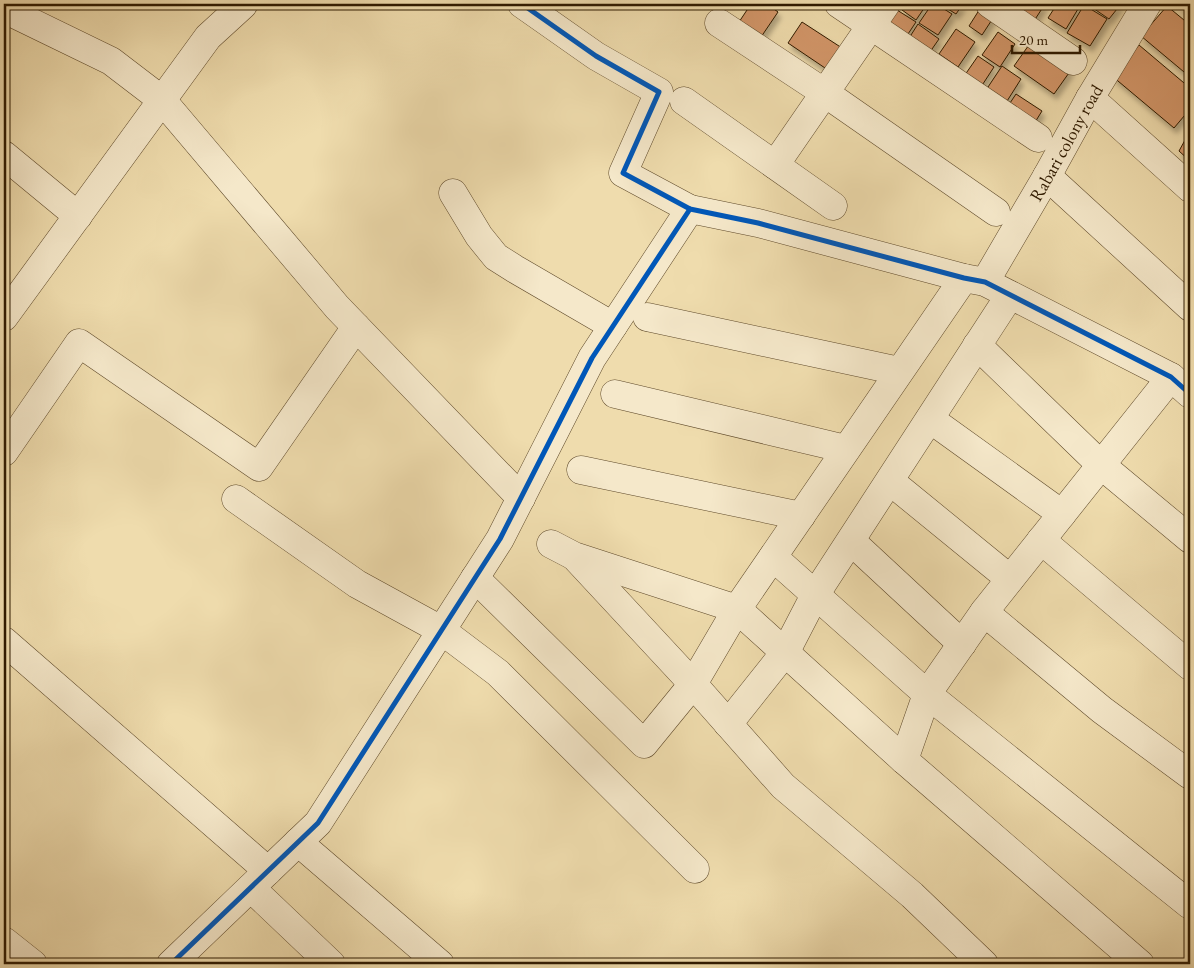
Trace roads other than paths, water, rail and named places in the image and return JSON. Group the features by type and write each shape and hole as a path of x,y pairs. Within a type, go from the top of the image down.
{"street":[{"path":"4,317 208,37 243,5 241,4"},
{"path":"522,4 596,56 659,92 622,173 690,209 758,223 974,280 1010,295 1181,385 1101,465 984,612 927,694 904,760"},
{"path":"839,4 1038,138"},
{"path":"775,165 886,4"},
{"path":"990,4 1073,61"},
{"name":"Rabari colony road","path":"475,578 644,744 693,684 737,609 899,371 974,280 1047,176 1090,98 1147,4"},
{"path":"4,9 110,62 162,100 336,307 521,498"},
{"path":"719,23 825,93 996,212"},
{"path":"1090,98 1190,188"},
{"path":"684,101 833,206"},
{"path":"4,155 78,216"},
{"path":"1047,176 1190,307"},
{"path":"453,193 479,236 496,257 605,322"},
{"path":"605,322 690,209"},
{"path":"171,964 318,823 500,539 592,358 605,322 662,218"},
{"path":"728,724 786,651 815,595 1010,295"},
{"path":"647,317 899,371"},
{"path":"4,452 79,343 260,467 356,327"},
{"path":"977,345 1101,465 1190,539"},
{"path":"616,394 846,448"},
{"path":"930,418 1062,514"},
{"path":"582,470 801,516"},
{"path":"890,481 1010,579"},
{"path":"236,499 357,584 442,630 498,673 695,869"},
{"path":"1041,540 1190,666"},
{"path":"851,541 962,644"},
{"path":"984,964 912,895 783,786 693,684 563,550 737,609 786,651 904,760 1140,964"},
{"path":"773,557 927,694 1190,905"},
{"path":"984,612 1102,710 1190,774"},
{"path":"4,641 259,879 331,964"},
{"path":"298,842 440,964"},
{"path":"4,941 33,964"}]}
